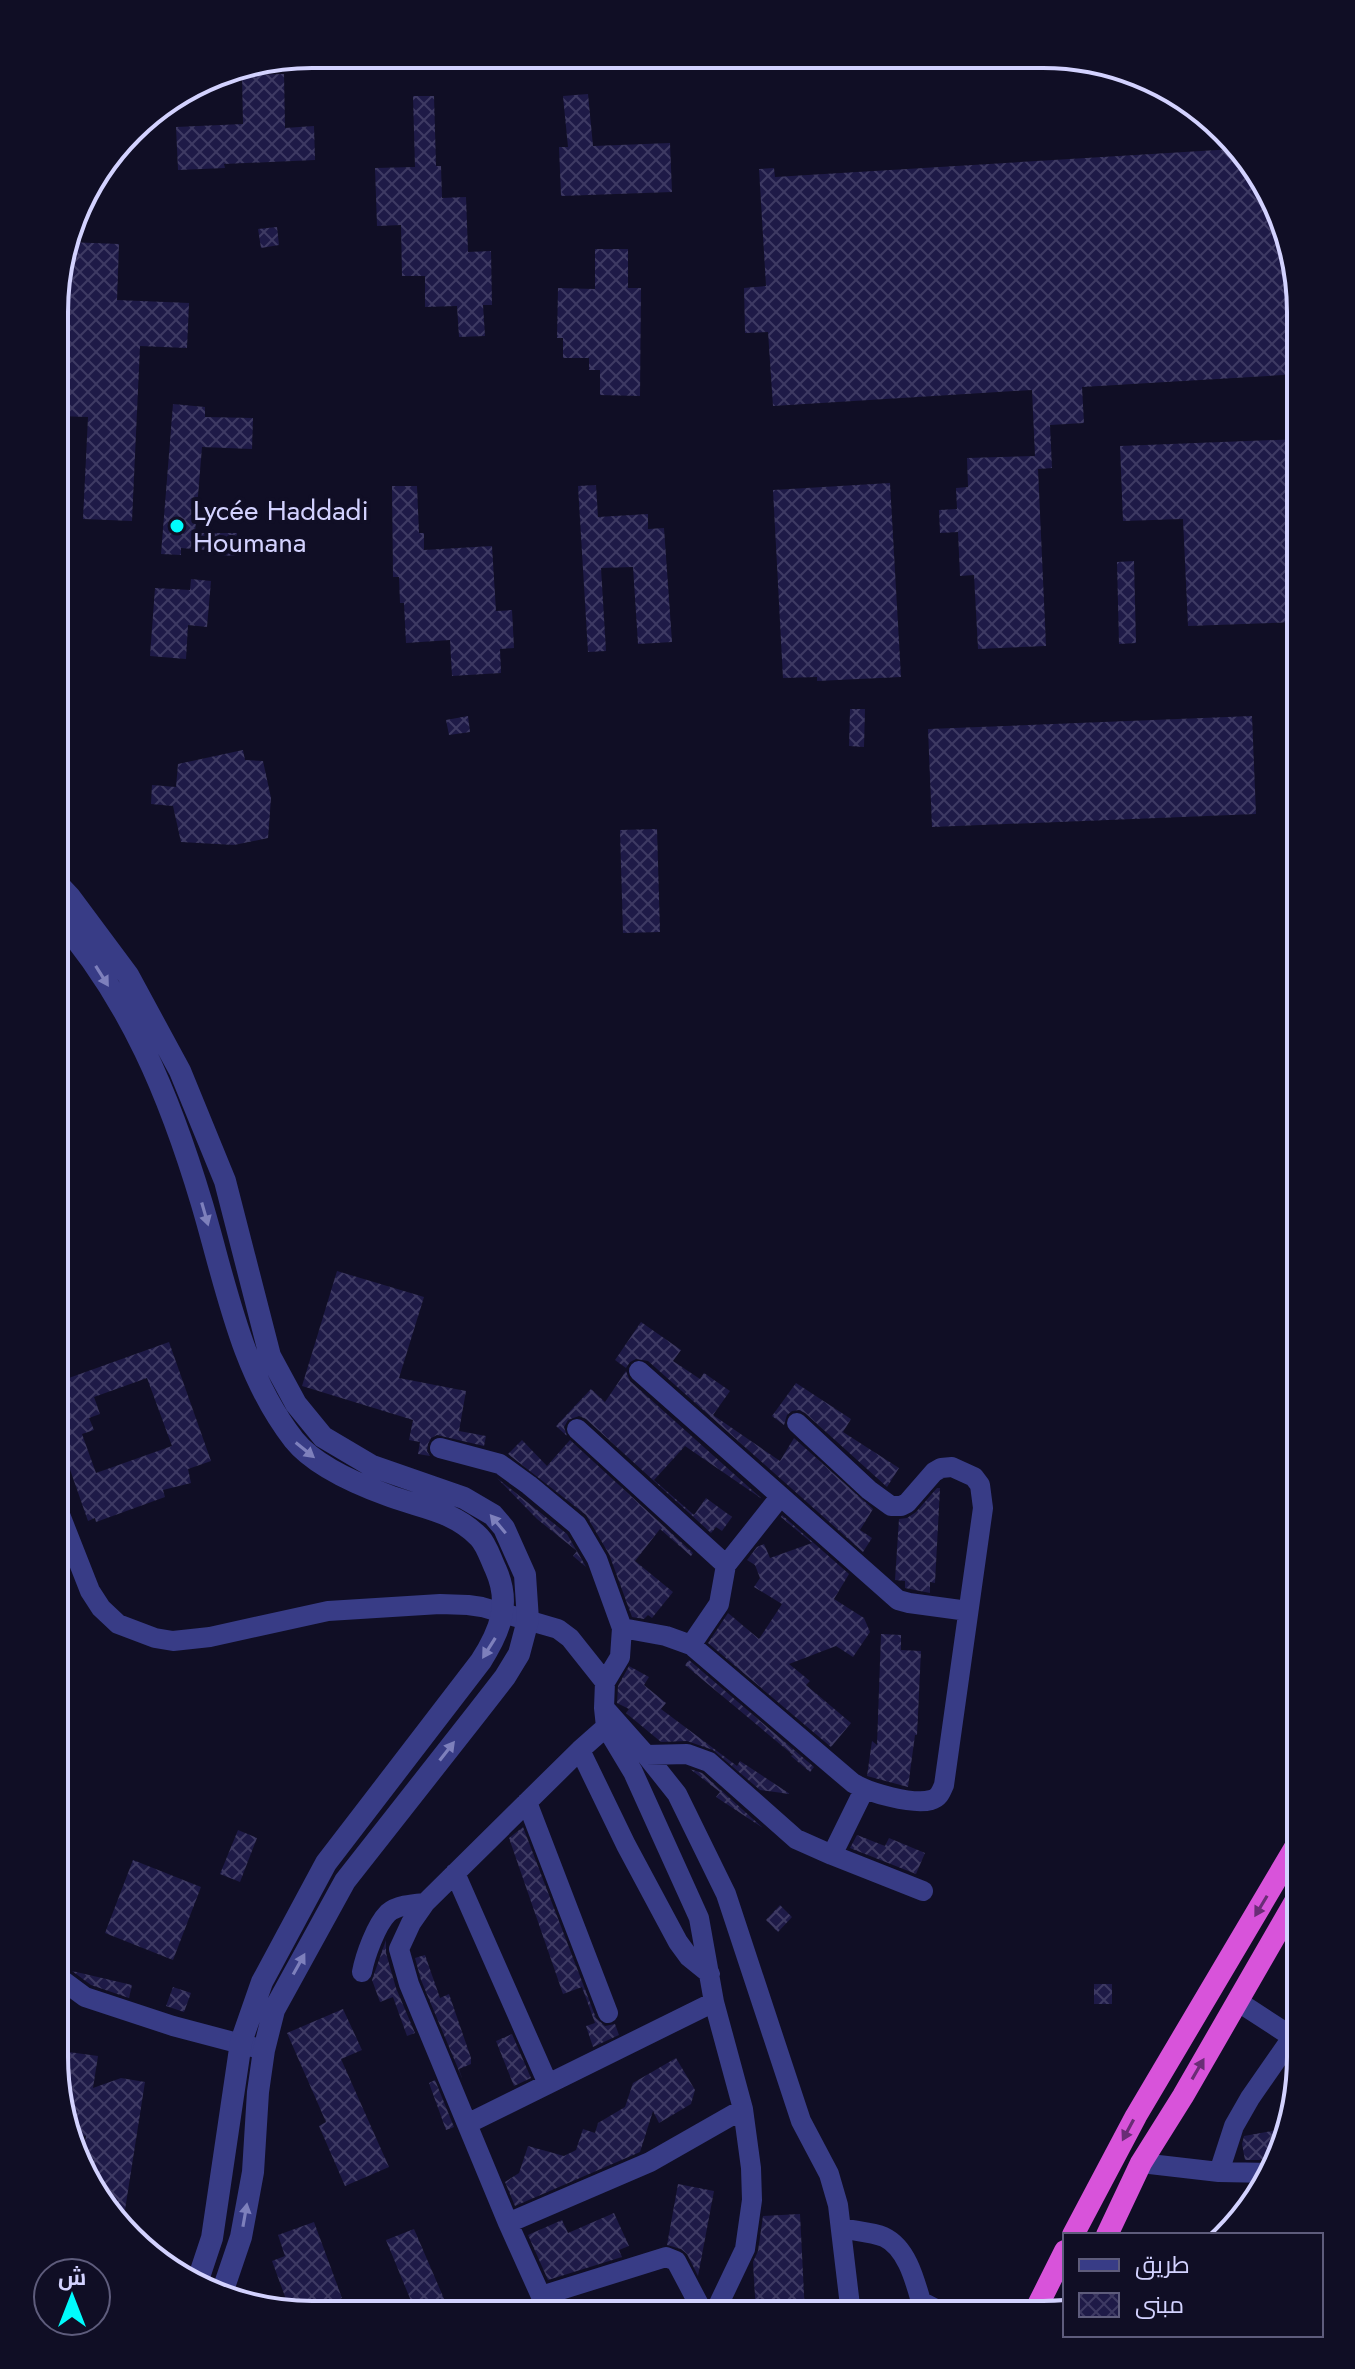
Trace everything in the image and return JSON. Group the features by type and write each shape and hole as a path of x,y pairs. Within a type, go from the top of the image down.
{"highway":[{"path":"1074,2233 1136,2116 1286,1862"},
{"path":"1108,2233 1141,2163 1286,1917"},
{"path":"1040,2301 1063,2255"}],"street":[{"path":"68,895 128,975 180,1071 225,1181 270,1356 296,1404 323,1437 372,1466 464,1498 493,1515 504,1528 525,1575 528,1620 519,1654 505,1677 345,1881 274,2010 258,2092 253,2172 241,2237 225,2284"},
{"path":"68,928 84,946 135,1027 161,1085 201,1200 240,1338 257,1380 295,1442 332,1471 387,1495 452,1516 482,1539 500,1579 503,1614 497,1635 481,1661 326,1863 262,1982 241,2042 212,2238 200,2273"},
{"path":"639,1371 898,1600 968,1611"},
{"path":"622,1628 666,1636 691,1645 864,1790 886,1797 925,1800 935,1799 940,1794 944,1785 983,1508 980,1485 974,1477 952,1467 941,1468 924,1482 907,1503 891,1506 869,1490 797,1423"},
{"path":"577,1429 726,1565"},
{"path":"440,1448 500,1464 577,1525 597,1559 614,1600 622,1628 620,1657 605,1682 605,1718 699,1918 714,2002 743,2109 752,2200 745,2249 720,2301"},
{"path":"691,1645 719,1604 726,1565 780,1497"},
{"path":"68,1535 90,1591 101,1608 118,1624 155,1638 173,1641 210,1637 328,1611 440,1604 482,1607 558,1629 570,1638 605,1682"},
{"path":"543,2301 409,1984 399,1949 425,1903 580,1750 605,1718"},
{"path":"605,1718 646,1755 677,1794 726,1894 801,2121 829,2174 838,2205 849,2301"},
{"path":"580,1750 678,1942 689,1957 710,1974"},
{"path":"646,1755 687,1754 709,1762 796,1839 923,1891"},
{"path":"832,1855 864,1790"},
{"path":"527,1802 608,2013"},
{"path":"455,1873 548,2084"},
{"path":"362,1972 366,1952 388,1913 400,1907 425,1903"},
{"path":"68,1984 85,1997 173,2026 264,2050"},
{"path":"1237,2001 1286,2028"},
{"path":"467,2124 714,2002"},
{"path":"1219,2172 1234,2126 1286,2051"},
{"path":"508,2223 650,2162 743,2109"},
{"path":"1141,2163 1219,2172 1257,2173"},
{"path":"841,2228 885,2237 899,2249 906,2259 921,2301"},
{"path":"555,2301 666,2257 676,2261 697,2301"}],"building":[{"path":"284,74 285,128 314,126 315,160 224,164 225,168 178,170 176,127 243,124 242,79"},
{"path":"588,94 593,146 670,143 672,192 561,196 559,147 568,147 563,96"},
{"path":"413,96 434,96 436,166 441,166 442,198 466,197 468,252 491,251 492,305 483,305 485,336 459,337 457,306 425,307 425,276 402,276 401,225 377,226 375,168 415,167"},
{"path":"1225,150 1246,176 1262,204 1279,249 1285,280 1287,375 1082,387 1084,423 1050,425 1052,468 1038,469 1046,646 978,649 974,575 960,576 958,532 940,533 939,510 957,509 956,488 968,487 967,458 1035,456 1032,390 773,406 768,332 745,333 744,288 766,286 759,169 774,168 775,177"},
{"path":"277,227 279,245 261,248 258,229"},
{"path":"78,242 119,244 117,300 189,303 187,348 140,346 132,521 83,519 88,417 68,416 70,280"},
{"path":"595,249 628,249 628,288 641,288 640,396 600,395 600,370 589,370 589,358 563,358 563,338 557,338 558,288 595,289"},
{"path":"173,404 205,407 205,417 253,418 252,449 202,447 195,533 237,533 236,556 181,548 181,555 161,554"},
{"path":"1287,440 1287,623 1188,626 1183,519 1123,521 1120,446"},
{"path":"890,483 901,677 817,681 817,677 783,678 773,490"},
{"path":"596,485 598,517 648,514 648,529 664,528 672,642 638,644 633,567 601,568 606,651 588,652 578,486"},
{"path":"392,486 417,486 419,533 424,533 424,550 492,546 496,611 512,610 514,648 500,649 501,673 452,676 450,640 406,643 399,577 393,577"},
{"path":"1134,561 1136,643 1119,644 1117,562"},
{"path":"191,579 211,581 207,627 188,625 186,659 150,656 155,588 190,590"},
{"path":"850,709 865,709 864,747 849,746"},
{"path":"468,716 470,732 449,735 446,720"},
{"path":"1252,716 1256,814 932,827 928,729"},
{"path":"243,750 245,760 263,761 271,798 268,838 234,845 181,842 173,806 151,804 152,785 176,787 178,764"},
{"path":"657,829 660,932 623,933 620,830"},
{"path":"337,1271 424,1297 399,1378 466,1391 459,1431 486,1436 484,1446 437,1435 428,1444 430,1456 418,1454 420,1442 409,1440 413,1420 302,1386"},
{"path":"641,1322 681,1350 673,1361 700,1379 704,1373 730,1391 713,1415 780,1461 794,1438 873,1509 860,1530 872,1538 863,1552 648,1361 636,1359 626,1368 615,1360"},
{"path":"169,1342 211,1461 188,1469 191,1483 163,1490 165,1497 96,1522 95,1518 88,1521 68,1464 68,1378","holes":["147,1378 172,1446 96,1473 82,1434 94,1430 89,1418 100,1414 94,1397"]},
{"path":"626,1371 630,1381 762,1499 685,1446 654,1480 694,1515 706,1498 732,1517 722,1531 716,1527 711,1533 586,1419 579,1416 568,1420 564,1427 567,1436 556,1426 591,1389 605,1402"},
{"path":"796,1383 851,1419 843,1432 899,1468 887,1487 805,1413 792,1411 784,1425 772,1416"},
{"path":"522,1440 547,1466 570,1440 693,1553 691,1556 660,1529 635,1561 673,1592 652,1618 648,1615 644,1619 632,1617 609,1554 586,1515 508,1454"},
{"path":"497,1478 567,1534 577,1551 537,1519"},
{"path":"940,1488 935,1583 930,1582 930,1593 905,1588 905,1581 895,1580 899,1519 916,1512"},
{"path":"782,1515 849,1574 834,1599 864,1618 870,1632 853,1657 836,1646 789,1664 810,1681 806,1685 851,1723 831,1747 708,1643 728,1613 759,1639 782,1604 754,1587 760,1578 755,1565 747,1560 757,1547 764,1544 770,1558 812,1543"},
{"path":"577,1551 585,1565 586,1567 573,1556"},
{"path":"881,1634 901,1635 901,1650 921,1651 917,1735 908,1787 867,1776 872,1741 877,1745"},
{"path":"689,1660 814,1767 810,1772 685,1665"},
{"path":"629,1666 649,1677 644,1685 666,1703 661,1709 737,1766 740,1761 790,1794 760,1790 713,1750 687,1741 661,1742 626,1713 629,1709 617,1703 618,1686"},
{"path":"690,1769 702,1773 763,1828 716,1797 720,1792"},
{"path":"523,1827 596,2018 605,2026 615,2024 619,2035 593,2047 586,2026 595,2023 582,1987 563,1994 509,1838"},
{"path":"238,1830 257,1838 240,1882 220,1874"},
{"path":"857,1835 885,1846 889,1838 925,1853 916,1874 850,1848"},
{"path":"133,1860 201,1887 173,1960 105,1933"},
{"path":"780,1905 792,1917 778,1932 766,1920"},
{"path":"386,1940 386,1953 396,1988 415,2033 407,2036 393,1997 380,2002 372,1980"},
{"path":"425,1955 440,1998 449,1994 471,2058 471,2064 459,2069 462,2078 421,1980 415,1958"},
{"path":"72,1971 132,1985 129,1998 91,1985"},
{"path":"1094,1984 1112,1984 1112,2004 1094,2004"},
{"path":"173,1987 191,1993 184,2012 166,2006"},
{"path":"343,2009 362,2050 341,2059 389,2167 345,2186 319,2126 326,2122 287,2033"},
{"path":"512,2034 531,2078 514,2086 496,2041"},
{"path":"68,2052 98,2056 93,2088 121,2078 145,2082 124,2213 101,2179 85,2144 86,2136 81,2135 73,2105"},
{"path":"676,2058 695,2090 691,2104 659,2123 653,2111 640,2152 515,2206 505,2182 519,2173 528,2146 564,2156 576,2150 583,2129 595,2133 598,2123 625,2107 633,2083"},
{"path":"435,2080 454,2127 446,2130 429,2083"},
{"path":"1275,2130 1264,2159 1259,2160 1245,2160 1244,2136"},
{"path":"678,2184 714,2191 698,2276 687,2254 667,2245"},
{"path":"614,2213 629,2246 619,2250 622,2257 548,2280 528,2235 562,2220 568,2233"},
{"path":"800,2214 804,2301 755,2301 753,2262 758,2251 763,2216"},
{"path":"314,2222 342,2298 334,2301 286,2299 272,2261 285,2256 278,2235"},
{"path":"414,2229 445,2301 411,2301 386,2240"}],"place":[{"name":"Lycée Haddadi Houmana","path":"177,526"}]}
